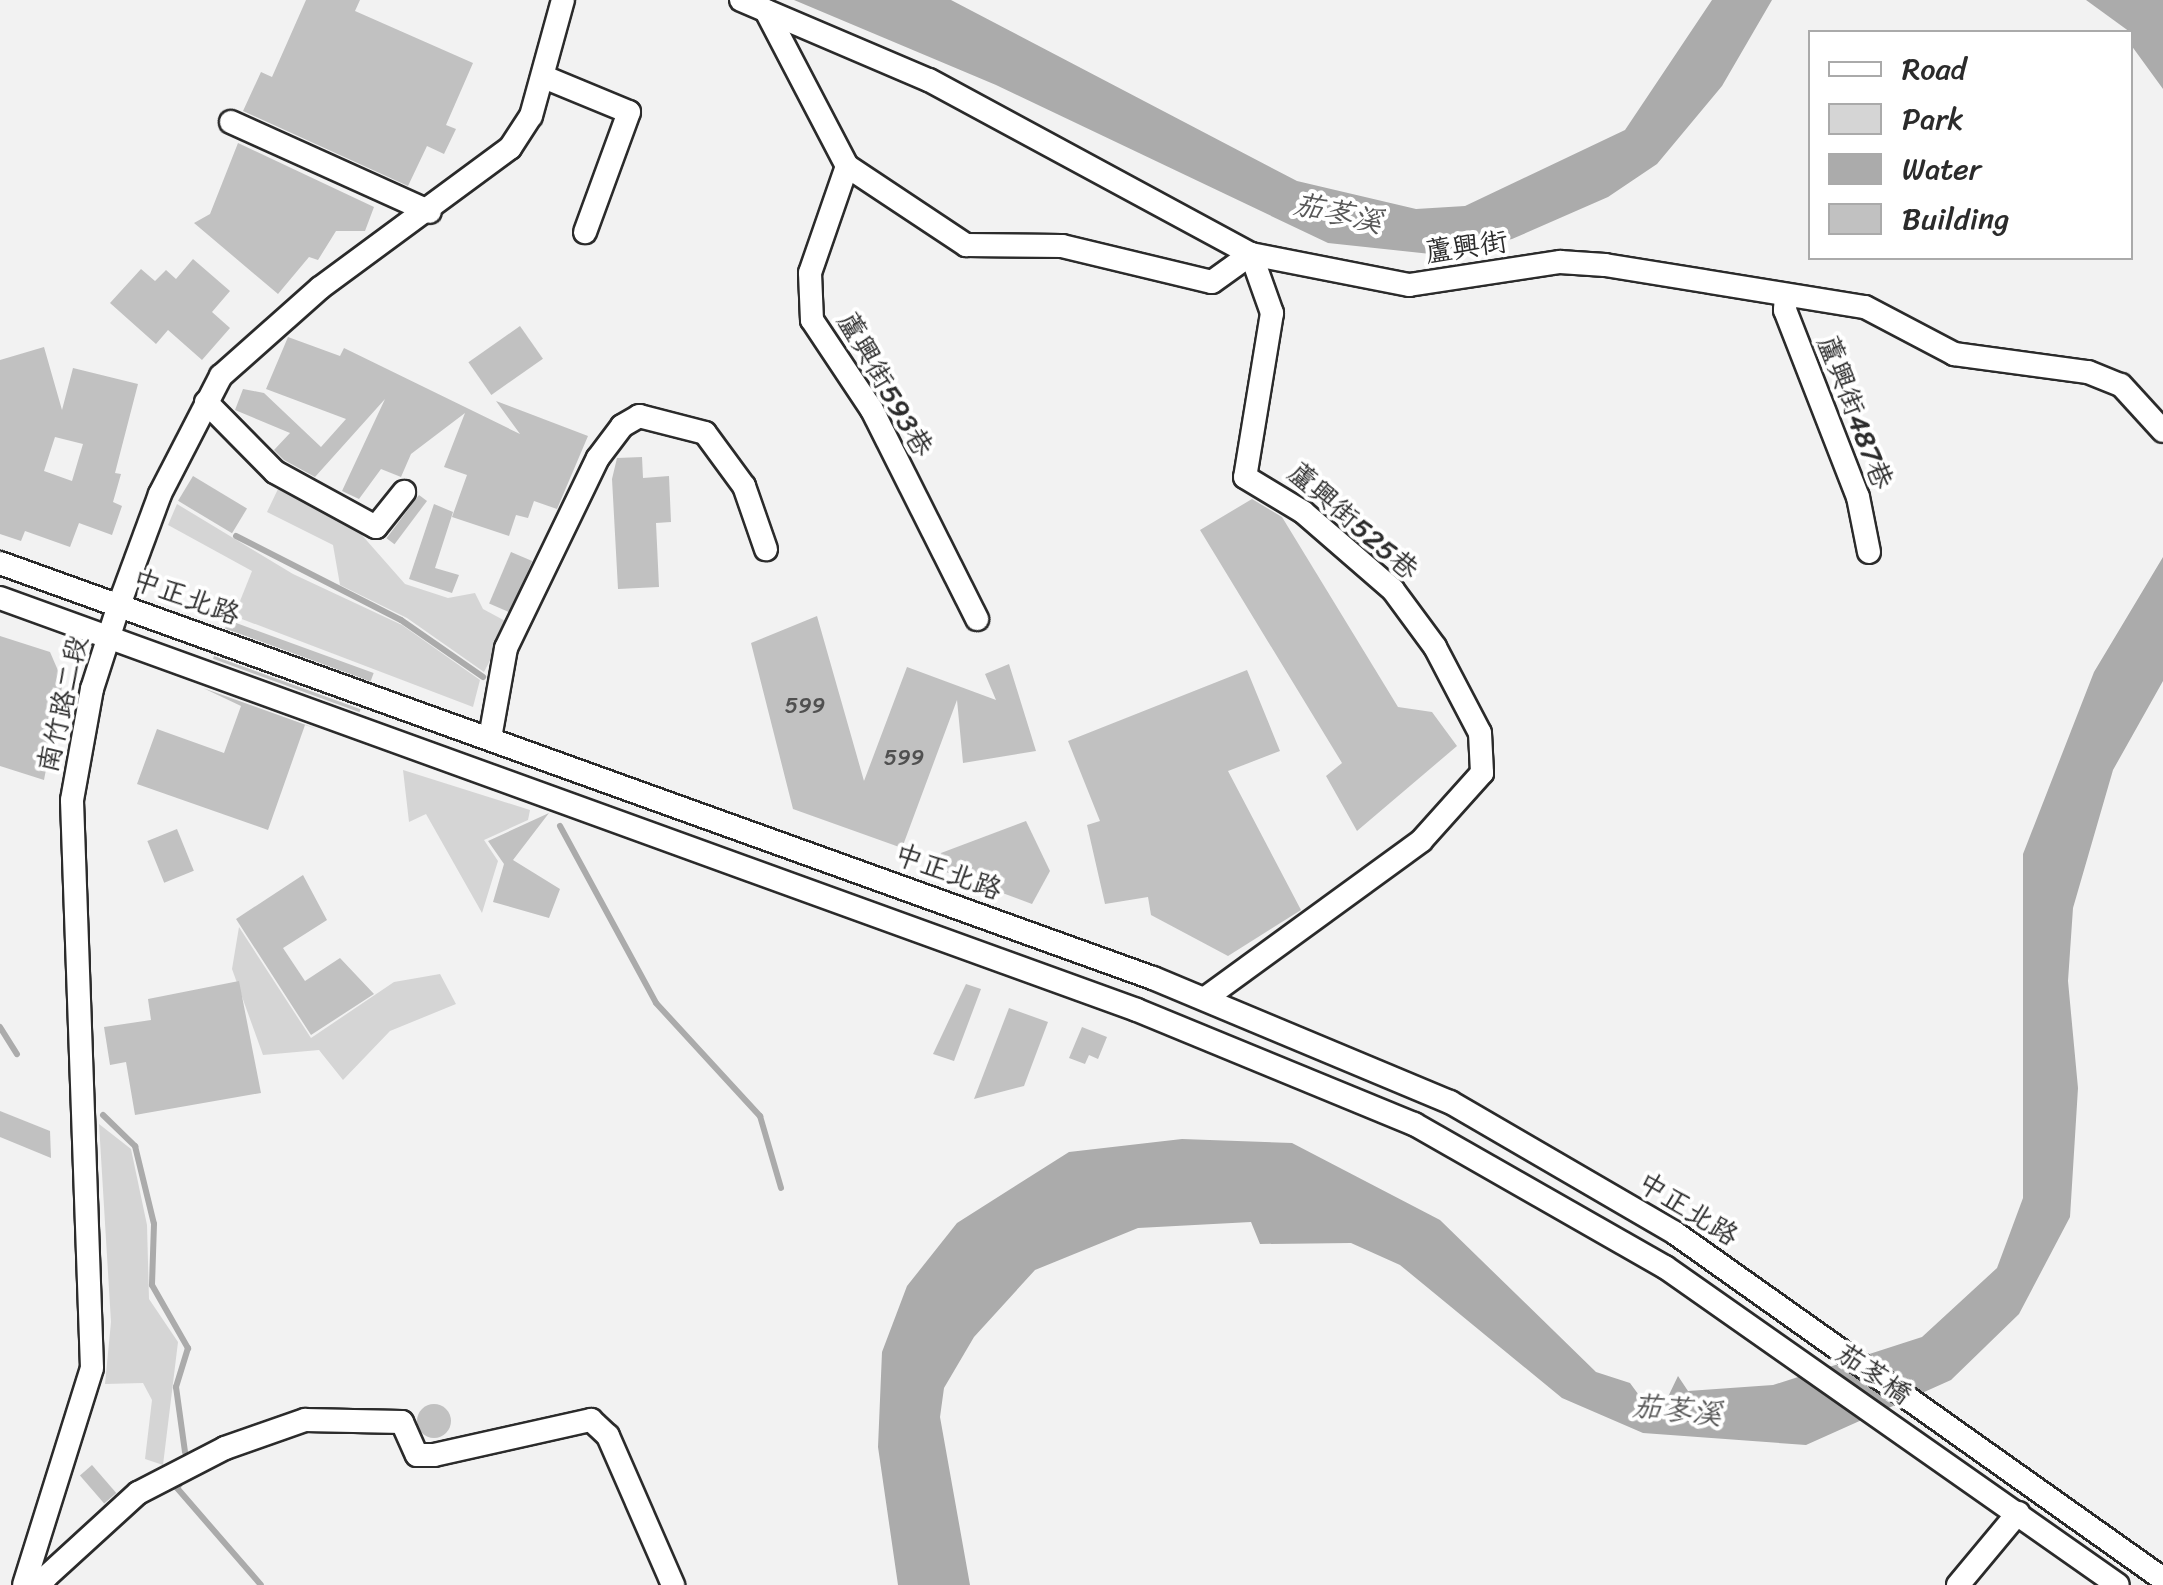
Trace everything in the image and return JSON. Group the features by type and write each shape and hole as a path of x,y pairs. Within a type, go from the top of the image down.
{"street":[{"name":"南竹路二段","path":"25,1584 92,1368 95,1290 70,852 79,753 119,605 206,402 258,337 430,212 510,148 544,77 564,0"},
{"name":"蘆興街","path":"741,0 928,80 1251,254 1409,285 1560,262 1865,307 1954,354 2088,372 2121,385 2163,431"},
{"path":"766,11 847,166 966,244 1062,246 1212,282 1251,254"},
{"path":"544,77 629,112 585,232"},
{"path":"231,122 430,212"},
{"name":"蘆興街593巷","path":"847,166 810,273 812,320 872,410 977,619"},
{"name":"蘆興街525巷","path":"1206,998 1421,841 1466,796 1484,758 1480,733 1435,647 1393,590 1303,512 1245,477 1272,313 1251,254"},
{"name":"蘆興街487巷","path":"1786,294 1784,310 1858,497 1870,552"},
{"path":"206,402 276,472 376,527 404,492"},
{"path":"490,738 506,648 598,458 622,426 639,416 705,433 744,486 766,549"},
{"name":"中正北路","path":"0,563 1206,998 1505,1131 1675,1233 1827,1338"},
{"path":"0,598 109,636"},
{"name":"茄苳橋","path":"109,636 1322,1083 1534,1186 1801,1359 2018,1513"},
{"name":"茄苳橋","path":"1827,1338 2163,1579"},
{"path":"25,1584 46,1577 138,1493 225,1448 305,1420 402,1422 417,1455 434,1455 592,1420 608,1436 673,1585"},
{"path":"1958,1585 2018,1513 2118,1585"}],"green space":[{"path":"278,489 353,525 405,584 448,598 475,593 483,609 509,623 484,672 407,618 340,585 333,545 267,512"},
{"path":"177,504 293,574 402,625 480,680 473,707 234,616 252,571 168,525"},
{"path":"403,770 530,810 528,820 484,840 498,861 482,913 426,814 409,822"},
{"path":"239,927 311,1038 394,982 440,974 456,1004 390,1031 343,1080 319,1050 263,1055 232,969"},
{"path":"99,1124 131,1149 147,1225 149,1299 178,1342 163,1465 145,1459 152,1400 143,1383 105,1384 111,1322"}],"water":[{"name":"茄苳溪","path":"794,0 951,0 1297,181 1416,209 1465,206 1625,130 1712,0 1772,0 1722,86 1657,164 1608,197 1512,239 1440,255 1328,243 996,85"},
{"path":"2086,0 2163,0 2163,89 2133,48 2133,30 2127,30"},
{"name":"茄苳溪","path":"2163,557 2163,681 2113,770 2073,908 2068,981 2078,1088 2070,1217 2019,1314 1951,1380 1806,1445 1643,1433 1562,1398 1400,1265 1351,1243 1260,1244 1251,1222 1138,1228 1035,1270 974,1337 944,1388 940,1417 970,1585 898,1585 878,1447 882,1352 907,1286 957,1223 1069,1152 1182,1139 1292,1143 1440,1220 1596,1372 1630,1383 1641,1398 1666,1401 1678,1376 1688,1391 1773,1385 1922,1337 1997,1268 2023,1198 2023,854 2094,672"}],"building":[{"path":"306,0 360,0 355,11 473,63 446,125 456,129 444,154 427,146 408,186 243,111 261,72 272,77"},
{"path":"238,143 374,207 365,231 336,231 318,260 309,257 278,294 194,223 210,214"},
{"path":"193,259 230,291 212,312 230,328 202,360 168,330 156,344 110,303 141,269 155,281 166,270 176,279"},
{"path":"520,326 543,359 491,395 468,362"},
{"path":"288,337 340,356 344,348 520,434 496,401 588,436 557,509 534,501 528,518 516,515 509,536 452,517 467,475 444,467 465,413 411,454 401,477 381,469 359,499 342,491 385,399 315,477 284,460 274,450 290,433 235,410 243,389 264,393 321,447 346,419 266,389"},
{"path":"44,347 62,410 73,368 138,384 115,473 121,474 113,502 122,506 112,535 79,523 70,547 25,531 21,541 0,534 0,360","holes":["55,437 83,444 72,481 44,471"]},
{"path":"642,457 643,478 669,476 671,522 656,523 659,587 618,589 612,479 617,458"},
{"path":"193,476 247,508 232,533 178,501"},
{"path":"419,495 427,501 394,544 387,538"},
{"path":"1252,499 1282,517 1398,707 1432,712 1457,746 1357,831 1326,776 1342,763 1200,530"},
{"path":"434,504 453,512 435,568 459,575 452,593 409,579"},
{"path":"511,552 532,561 510,613 489,604"},
{"path":"817,616 864,781 907,667 996,700 985,674 1009,664 1036,751 963,763 957,700 902,848 793,809 751,643"},
{"path":"228,620 374,673 371,681 225,628"},
{"path":"0,636 50,652 63,682 44,780 0,766"},
{"path":"214,656 361,709 360,712"},
{"path":"1247,670 1280,751 1228,771 1301,910 1228,956 1151,915 1148,897 1105,904 1087,825 1100,821 1068,741"},
{"path":"203,688 320,730 305,725 268,830 137,784 157,729 224,753 241,706"},
{"path":"549,813 513,860 560,889 549,918 493,902 504,864 488,841"},
{"path":"1026,821 1050,871 1032,904 935,868 941,853"},
{"path":"177,829 194,871 164,883 147,841"},
{"path":"303,875 327,920 283,948 305,981 340,958 374,994 311,1035 236,919"},
{"path":"239,981 261,1093 135,1115 126,1062 110,1065 104,1027 151,1020 148,999"},
{"path":"966,984 981,989 954,1061 933,1054"},
{"path":"1009,1008 1048,1022 1024,1086 974,1099"},
{"path":"1082,1027 1107,1037 1098,1059 1089,1055 1085,1064 1069,1058"},
{"path":"0,1111 50,1131 51,1158 0,1137"},
{"path":"434,1404 446,1409 451,1421 446,1433 434,1438 422,1433 417,1421 422,1409"},
{"path":"92,1465 116,1493 104,1503 80,1475"}],"waterway":[{"path":"236,536 401,620 483,677"},
{"path":"560,826 656,1003 760,1116 781,1188"},
{"path":"0,1027 17,1054"},
{"path":"103,1115 135,1146 154,1224 152,1285 188,1348 176,1387 185,1452"},
{"path":"184,1478 177,1488 261,1585"}]}
